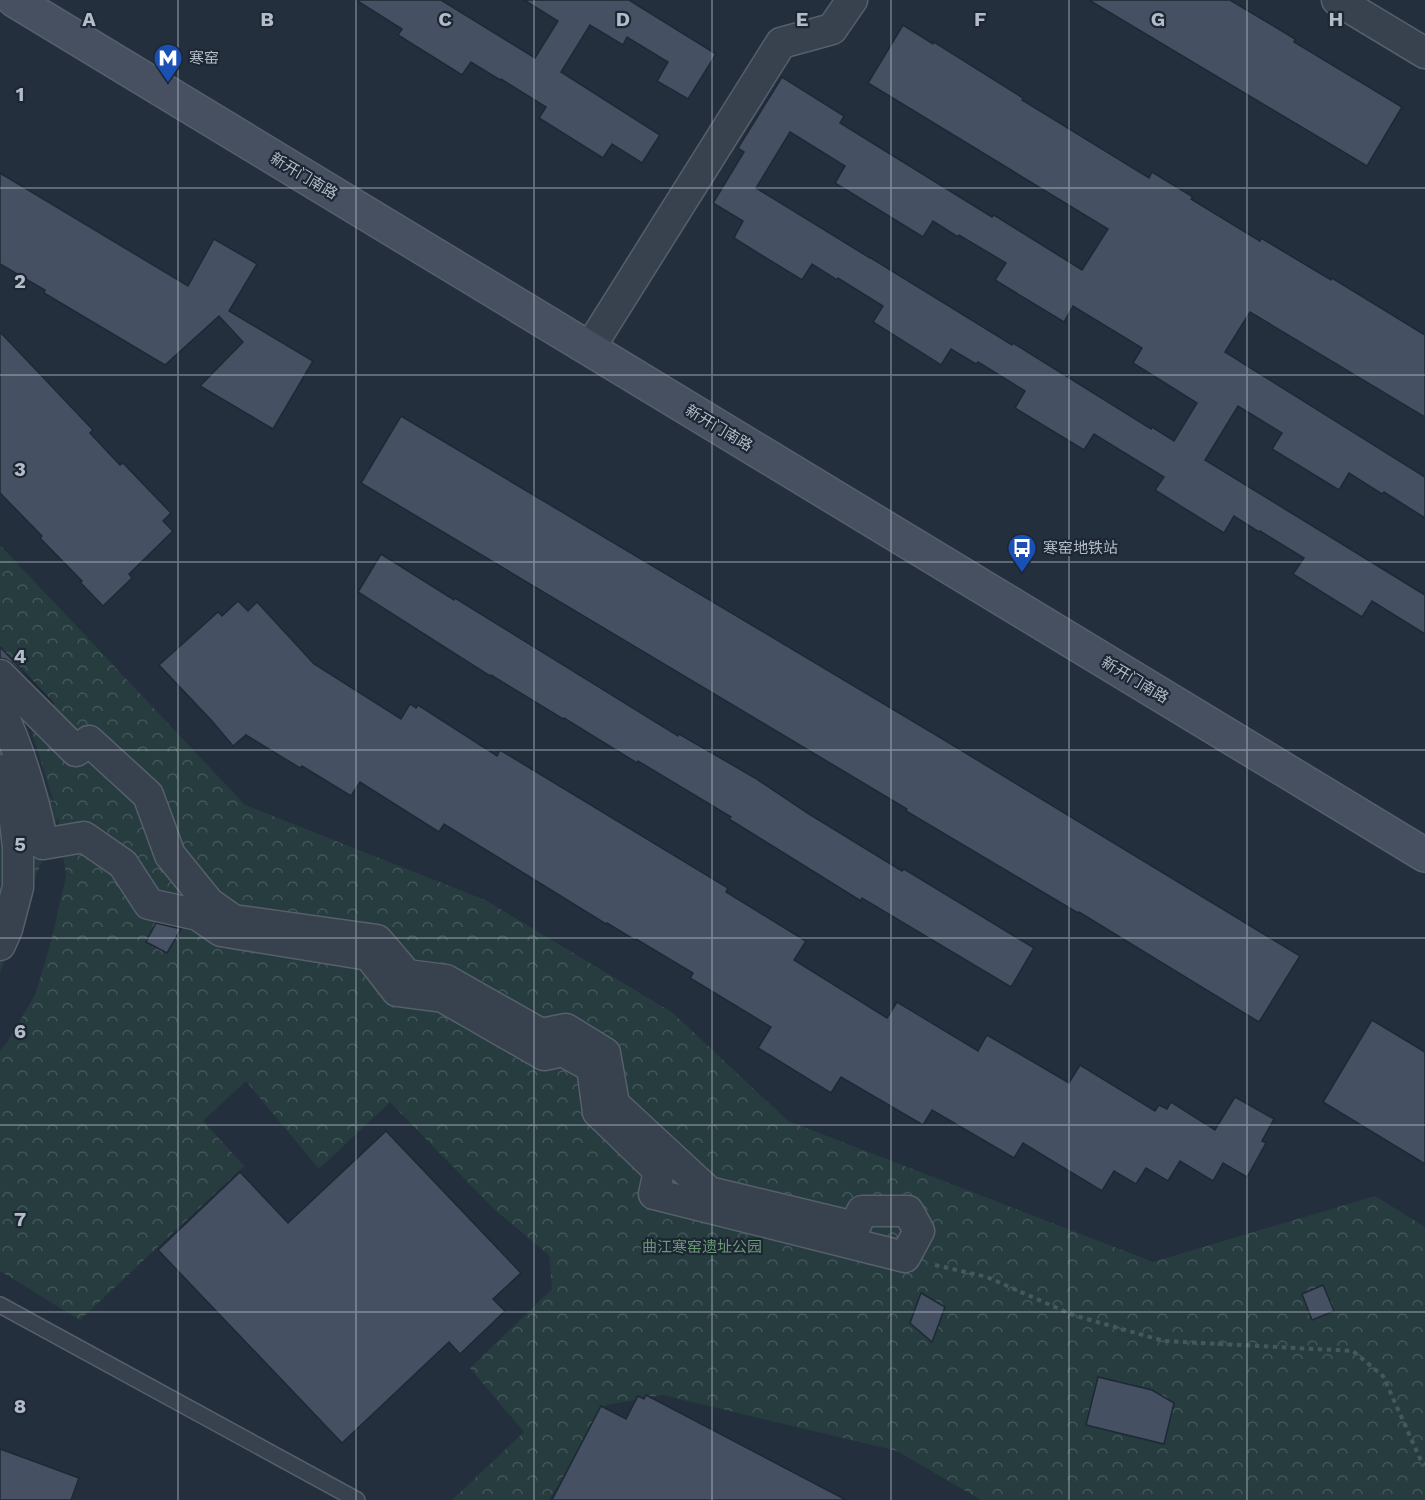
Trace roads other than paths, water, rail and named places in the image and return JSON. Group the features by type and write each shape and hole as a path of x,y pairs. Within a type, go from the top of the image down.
{"street":[{"name":"新开门南路","path":"14,0 1425,855"},
{"path":"589,349 782,43 832,30 852,0"},
{"path":"1337,0 1425,53"},
{"path":"0,675 76,751 89,741 148,795 170,855 208,903 233,920 377,940 406,975 446,980 541,1034 566,1029 605,1053 614,1104 709,1192 855,1227 862,1211 908,1211 919,1231 905,1257 654,1194 659,1171 598,1113 592,1067 563,1051 544,1055 443,997 397,991 369,955 221,931 198,915 149,904 123,864 84,837 44,844 21,762 0,709"},
{"path":"0,770 15,821 18,847 18,887 0,945"}],"lane":[{"path":"0,1305 357,1500"}],"place":[{"name":"寒窑","path":"168,84"},
{"name":"寒窑地铁站","path":"1022,574"}],"park label":[{"name":"曲江寒窑遗址公园","path":"702,1247"}]}
